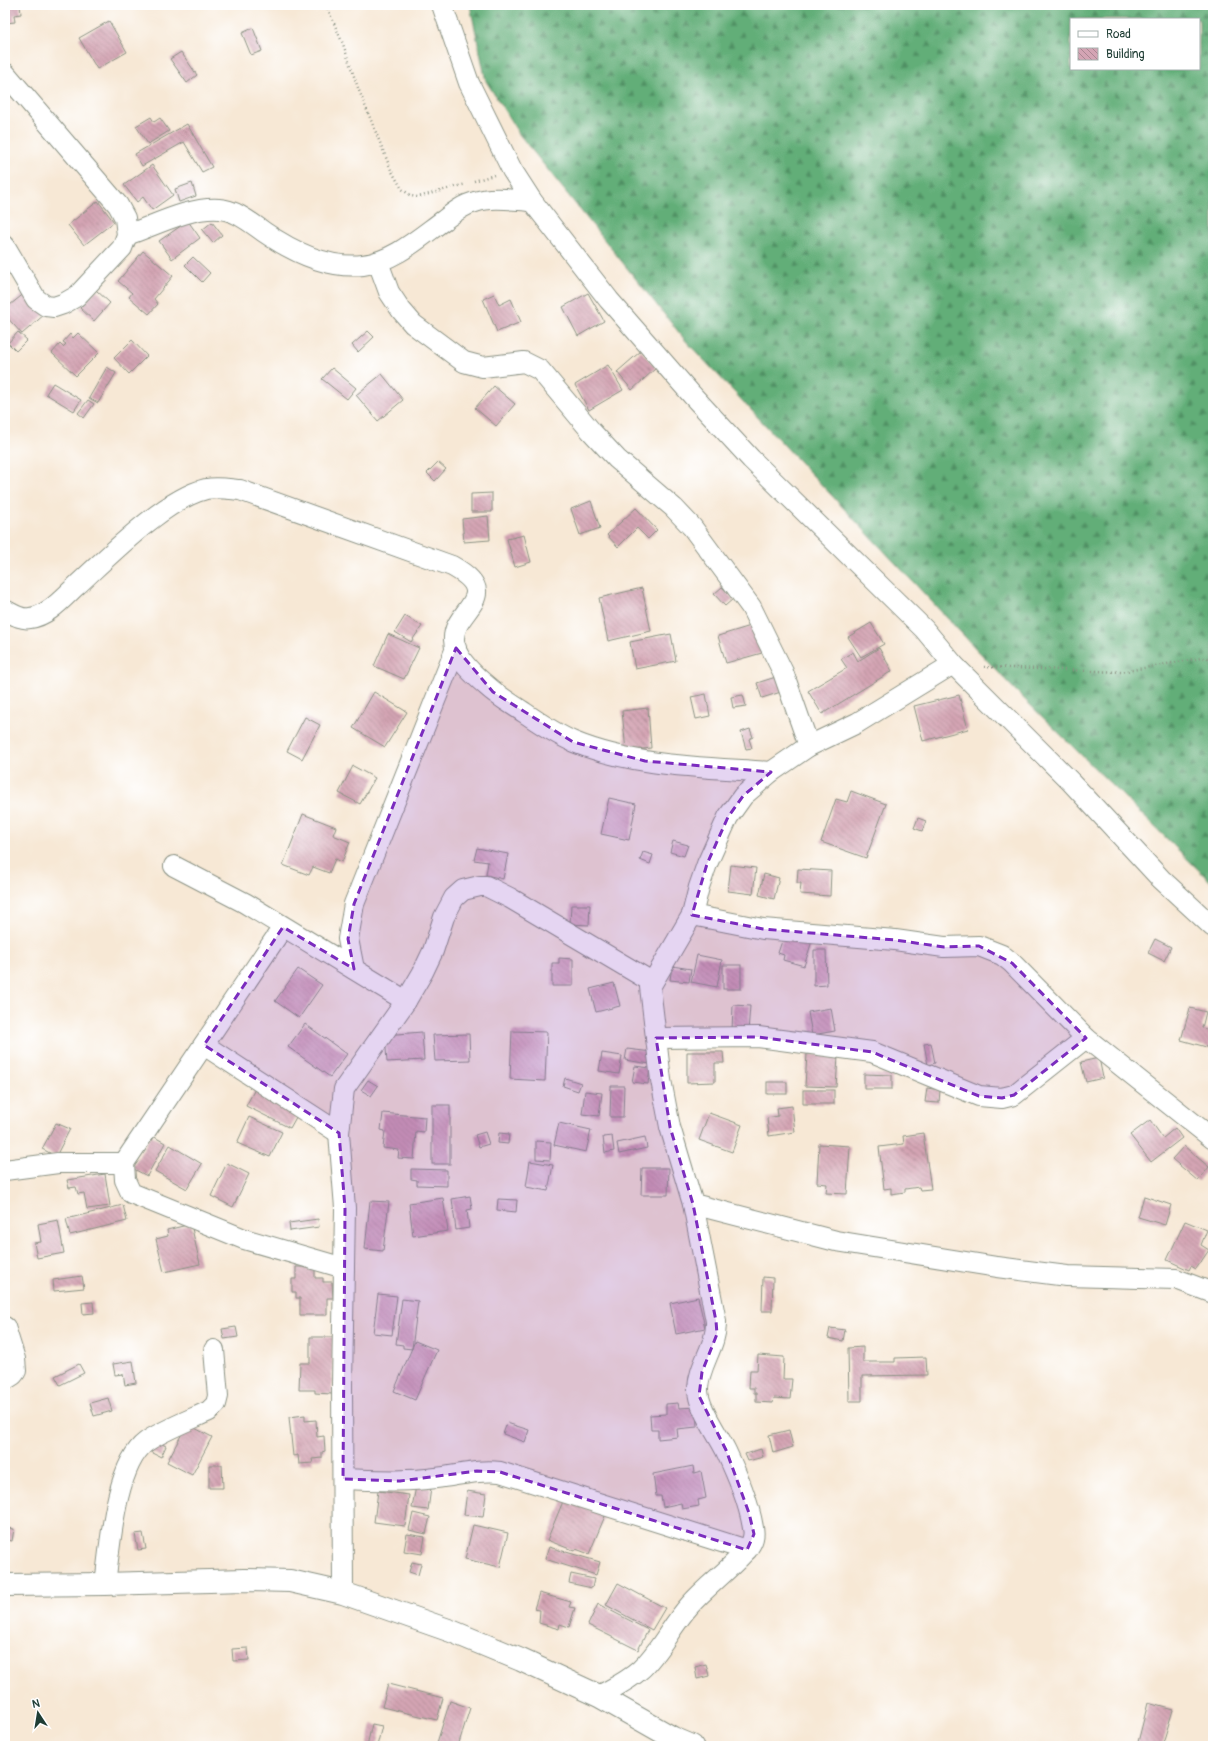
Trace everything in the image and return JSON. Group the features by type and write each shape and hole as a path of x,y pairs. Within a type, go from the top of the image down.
{"street":[{"path":"442,5 470,84 512,170 532,201 609,300 692,395 805,513 924,629 953,664 1071,782 1161,879 1213,927"},
{"path":"5,73 118,204 125,218 127,235 122,248 76,296 63,304 54,307 46,306 36,299 5,246"},
{"path":"127,235 203,209 221,209 244,218 300,254 339,265 362,265 378,262 400,252 459,209 475,202 497,198 532,201"},
{"path":"378,262 389,292 413,324 464,362 483,366 524,362 540,370 591,431 617,459 674,508 692,527 751,607 783,672 809,746"},
{"path":"5,610 17,617 30,618 46,612 61,601 118,547 149,521 188,496 206,489 220,488 240,490 452,566 463,572 470,579 475,588 475,599 457,629 453,640 460,657 493,692 548,728 573,742 604,752 646,761 771,772"},
{"path":"354,969 348,939 354,904 456,648"},
{"path":"599,1696 625,1682 640,1671 657,1652 690,1605 747,1550 754,1534 749,1514 726,1450 702,1406 699,1396 698,1388 702,1372 716,1334 716,1321 693,1204 670,1127 650,991 652,982 692,915 704,872 728,817 743,796 771,772 809,746 857,722 953,664"},
{"path":"174,866 245,903 406,1001"},
{"path":"343,1593 345,1208 338,1133 344,1088 406,1001 434,951 444,917 454,898 463,890 486,886 510,898 652,982"},
{"path":"692,915 763,930 895,940 944,947 979,946 1002,955 1012,963 1086,1038 1213,1139"},
{"path":"284,927 124,1163 125,1180 131,1193 244,1239 344,1268"},
{"path":"656,1038 758,1037 872,1052 979,1096 1002,1098 1014,1094 1086,1038"},
{"path":"204,1045 338,1133"},
{"path":"5,1170 58,1163 124,1163"},
{"path":"693,1204 836,1241 997,1267 1067,1276 1176,1279 1213,1293"},
{"path":"5,1327 16,1365 13,1375 5,1380"},
{"path":"105,1584 118,1501 126,1470 134,1456 146,1442 209,1411 216,1404 218,1396 214,1350"},
{"path":"343,1478 400,1481 436,1478 477,1471 500,1472 747,1550"},
{"path":"5,1585 244,1580 290,1581 343,1593 451,1631 521,1660 599,1696 672,1738 692,1746"}],"path":[{"path":"326,5 343,44 377,138 402,189 411,196 418,197 512,170"},
{"path":"953,664 981,667 1121,672 1201,658 1213,658"}],"highlighted area":[{"path":"456,648 493,692 573,742 645,761 771,772 743,796 728,817 707,864 692,915 763,929 895,940 944,947 979,946 1012,963 1086,1038 1014,1095 1002,1098 979,1096 872,1052 758,1037 656,1038 670,1127 693,1204 716,1321 717,1334 702,1372 699,1396 726,1450 749,1513 754,1534 747,1550 500,1472 477,1471 400,1481 343,1479 345,1208 339,1133 204,1045 283,927 354,969 348,939 354,904"}],"green space":[{"path":"470,5 1213,5 1213,884 1015,690 685,340 519,134 486,81"}],"building":[{"path":"5,5 20,5 21,14 14,15 15,22 5,23"},
{"path":"109,21 127,52 97,69 79,38"},
{"path":"253,28 262,51 251,55 242,33"},
{"path":"181,52 197,75 187,83 170,59"},
{"path":"151,117 154,122 160,118 169,131 148,144 136,126"},
{"path":"187,124 212,167 202,172 184,142 142,166 135,154"},
{"path":"152,165 173,195 152,210 143,197 137,202 124,185"},
{"path":"192,183 196,196 179,202 175,189"},
{"path":"98,201 114,222 84,245 68,225"},
{"path":"188,221 200,238 172,259 159,241"},
{"path":"212,222 222,235 213,243 202,230"},
{"path":"143,251 173,276 154,299 158,304 149,314 129,297 132,293 118,281"},
{"path":"193,257 210,273 202,282 185,265"},
{"path":"96,290 110,303 94,321 80,308"},
{"path":"26,292 45,314 22,334 5,315 5,309"},
{"path":"588,293 604,321 578,336 563,307"},
{"path":"494,294 499,305 511,299 521,322 497,332 483,299"},
{"path":"368,331 374,337 358,352 352,345"},
{"path":"18,332 27,340 16,351 8,343"},
{"path":"78,333 99,353 76,376 52,353 60,344 63,347 66,344 63,342 70,334 73,338"},
{"path":"132,340 147,356 129,374 114,358"},
{"path":"641,351 656,368 632,390 617,372"},
{"path":"608,365 623,390 589,410 575,385"},
{"path":"107,367 116,373 98,403 89,398"},
{"path":"332,368 356,388 347,399 322,379"},
{"path":"382,374 403,400 378,421 356,395"},
{"path":"53,383 81,400 74,411 46,394"},
{"path":"494,386 515,404 496,426 475,408"},
{"path":"88,400 94,404 84,418 78,413"},
{"path":"438,462 446,469 435,481 427,473"},
{"path":"492,493 492,512 471,512 471,494"},
{"path":"591,501 600,528 580,535 571,509"},
{"path":"636,508 657,530 648,539 637,528 618,547 607,535"},
{"path":"488,516 490,540 464,542 462,519"},
{"path":"524,535 531,562 515,567 507,539"},
{"path":"722,587 733,599 725,606 714,594"},
{"path":"642,588 651,631 608,641 599,598"},
{"path":"405,616 422,626 411,642 395,632"},
{"path":"871,623 884,644 861,657 848,637"},
{"path":"754,625 762,653 726,663 718,636"},
{"path":"388,634 419,648 404,679 374,666"},
{"path":"671,634 676,661 635,669 630,642"},
{"path":"879,648 892,671 822,714 808,691 847,668 841,659 853,652 858,661"},
{"path":"779,676 784,691 762,698 757,683"},
{"path":"374,692 407,712 385,747 353,728"},
{"path":"706,694 710,716 696,719 691,697"},
{"path":"743,695 746,706 733,708 731,697"},
{"path":"959,695 968,729 923,741 914,706"},
{"path":"648,708 651,748 626,751 622,711"},
{"path":"305,717 320,725 302,759 287,751"},
{"path":"750,729 753,737 749,739 752,748 746,749 741,732"},
{"path":"353,766 375,778 360,804 339,793"},
{"path":"851,791 886,804 866,858 821,842 836,799 847,802"},
{"path":"609,798 636,804 629,840 601,834"},
{"path":"303,814 336,827 333,835 350,842 342,862 335,859 329,873 313,867 309,875 283,865"},
{"path":"918,818 926,821 922,831 914,828"},
{"path":"673,841 688,845 684,856 670,852"},
{"path":"477,848 508,854 503,879 486,875 488,862 474,860"},
{"path":"643,852 653,855 650,864 640,860"},
{"path":"731,865 756,868 753,894 728,891"},
{"path":"798,869 831,871 830,896 800,894 801,883 797,883"},
{"path":"764,874 779,878 774,899 759,895"},
{"path":"571,905 590,905 589,925 570,924"},
{"path":"783,938 812,941 804,966 783,960 784,955 778,953"},
{"path":"1155,939 1171,947 1164,961 1148,953"},
{"path":"814,950 826,950 827,985 814,986"},
{"path":"697,955 722,960 717,987 691,982"},
{"path":"559,958 573,959 573,986 552,986 552,963 559,963"},
{"path":"723,965 741,965 741,989 723,989"},
{"path":"672,966 691,969 689,982 670,980"},
{"path":"298,969 322,985 299,1018 275,1001"},
{"path":"614,983 620,1006 596,1012 590,989"},
{"path":"733,1005 750,1006 748,1032 732,1031"},
{"path":"831,1008 835,1031 812,1035 808,1012"},
{"path":"1190,1008 1206,1012 1202,1028 1213,1031 1210,1048 1181,1040"},
{"path":"305,1024 347,1054 330,1077 288,1047"},
{"path":"512,1031 547,1032 545,1081 510,1079"},
{"path":"422,1032 424,1060 387,1062 385,1035"},
{"path":"469,1034 470,1060 435,1061 433,1035"},
{"path":"931,1043 935,1063 928,1065 924,1044"},
{"path":"627,1049 652,1052 650,1064 625,1060"},
{"path":"687,1052 723,1052 724,1063 715,1063 715,1082 687,1083"},
{"path":"602,1053 622,1056 619,1074 599,1071"},
{"path":"807,1054 838,1056 836,1087 805,1086"},
{"path":"1099,1058 1103,1078 1086,1082 1081,1062"},
{"path":"635,1066 650,1068 648,1084 632,1082"},
{"path":"864,1074 892,1075 892,1089 864,1089"},
{"path":"565,1078 581,1083 578,1091 563,1086"},
{"path":"368,1080 378,1086 371,1096 361,1090"},
{"path":"767,1082 787,1082 787,1094 767,1094"},
{"path":"611,1086 624,1086 623,1117 610,1117"},
{"path":"256,1087 300,1110 290,1128 246,1106"},
{"path":"927,1088 940,1090 939,1103 925,1102"},
{"path":"803,1090 834,1090 834,1104 803,1104"},
{"path":"585,1091 602,1093 599,1116 582,1114"},
{"path":"432,1105 450,1105 450,1164 432,1164"},
{"path":"792,1106 795,1132 769,1136 767,1118 778,1116 777,1108"},
{"path":"383,1113 425,1117 424,1132 416,1131 414,1159 398,1158 399,1150 383,1148 385,1131 381,1130"},
{"path":"709,1113 742,1125 732,1152 699,1140"},
{"path":"249,1117 282,1132 270,1157 237,1143"},
{"path":"1150,1120 1163,1138 1175,1128 1182,1138 1151,1162 1130,1135"},
{"path":"56,1123 70,1129 56,1156 42,1149"},
{"path":"559,1123 591,1130 586,1152 554,1145"},
{"path":"485,1132 489,1144 479,1147 475,1135"},
{"path":"499,1133 509,1134 508,1144 498,1143"},
{"path":"923,1133 931,1189 920,1190 919,1187 905,1189 905,1192 891,1194 891,1188 884,1189 879,1147 904,1144 903,1136"},
{"path":"151,1135 165,1143 147,1176 132,1168"},
{"path":"612,1136 614,1151 605,1153 603,1137"},
{"path":"645,1137 647,1148 619,1154 617,1143"},
{"path":"536,1141 551,1142 550,1160 536,1159"},
{"path":"819,1144 850,1146 847,1194 826,1193 827,1184 817,1183"},
{"path":"170,1145 202,1164 187,1189 155,1171"},
{"path":"1184,1146 1209,1167 1198,1181 1172,1159"},
{"path":"530,1161 553,1165 548,1191 526,1187"},
{"path":"227,1163 249,1174 233,1207 211,1196"},
{"path":"642,1168 669,1168 668,1195 641,1195"},
{"path":"411,1169 447,1170 447,1186 417,1185 417,1180 411,1179"},
{"path":"105,1174 110,1206 87,1209 84,1193 78,1194 76,1187 69,1188 67,1180"},
{"path":"470,1196 472,1209 467,1210 469,1228 456,1230 452,1199"},
{"path":"1144,1196 1171,1205 1165,1225 1138,1217"},
{"path":"443,1198 448,1231 413,1236 409,1203"},
{"path":"498,1199 517,1200 516,1212 497,1210"},
{"path":"370,1201 389,1202 383,1251 365,1249"},
{"path":"123,1205 127,1221 70,1235 66,1219"},
{"path":"318,1219 319,1227 290,1231 289,1223"},
{"path":"58,1220 64,1253 37,1258 34,1243 41,1242 38,1224"},
{"path":"1185,1221 1207,1230 1201,1245 1209,1250 1196,1269 1191,1266 1189,1270 1167,1260"},
{"path":"191,1224 200,1264 164,1272 156,1239 168,1236 167,1230"},
{"path":"296,1267 315,1267 315,1278 323,1278 323,1282 332,1282 333,1298 327,1298 327,1315 300,1315 300,1298 296,1298 296,1292 292,1292 292,1279 296,1279"},
{"path":"82,1276 84,1288 54,1291 53,1280"},
{"path":"763,1277 773,1278 772,1311 762,1311"},
{"path":"378,1294 397,1296 392,1335 373,1333"},
{"path":"698,1297 705,1328 676,1334 670,1303"},
{"path":"402,1299 418,1301 412,1349 403,1348 403,1345 396,1344"},
{"path":"93,1302 94,1313 83,1314 82,1303"},
{"path":"236,1327 238,1337 224,1339 222,1329"},
{"path":"830,1328 845,1330 843,1341 828,1338"},
{"path":"310,1337 333,1337 332,1394 315,1393 315,1390 299,1390 300,1363 310,1363"},
{"path":"415,1341 437,1350 415,1400 394,1391"},
{"path":"863,1347 863,1362 895,1362 895,1358 926,1357 927,1375 862,1376 862,1401 849,1401 848,1348"},
{"path":"758,1355 784,1357 783,1379 792,1379 790,1399 774,1398 773,1403 756,1402 756,1393 754,1393 754,1388 749,1388 750,1370 757,1370"},
{"path":"133,1361 136,1383 125,1385 123,1374 115,1375 113,1364"},
{"path":"79,1364 84,1373 60,1385 55,1376"},
{"path":"108,1398 112,1411 94,1416 90,1403"},
{"path":"678,1403 679,1408 696,1407 697,1427 677,1429 678,1437 658,1439 658,1430 651,1430 650,1415 666,1414 666,1404"},
{"path":"305,1415 305,1421 316,1420 317,1437 324,1436 325,1451 322,1452 322,1458 312,1459 313,1463 299,1464 298,1455 293,1456 289,1417"},
{"path":"507,1423 529,1430 525,1442 503,1434"},
{"path":"187,1424 212,1437 192,1475 167,1462"},
{"path":"789,1430 793,1447 773,1453 769,1435"},
{"path":"156,1441 166,1446 161,1457 151,1452"},
{"path":"761,1449 763,1457 748,1461 745,1454"},
{"path":"209,1465 222,1465 223,1488 209,1488"},
{"path":"693,1466 694,1473 701,1471 706,1498 698,1500 699,1506 682,1509 681,1503 663,1507 661,1496 656,1496 653,1474"},
{"path":"416,1486 431,1488 428,1510 412,1508"},
{"path":"378,1491 409,1495 405,1526 374,1522"},
{"path":"467,1491 486,1494 483,1517 464,1515"},
{"path":"564,1499 605,1516 589,1554 576,1549 575,1551 547,1540"},
{"path":"413,1513 430,1517 426,1534 409,1530"},
{"path":"473,1525 508,1533 500,1567 465,1559"},
{"path":"5,1528 14,1529 12,1541 5,1540"},
{"path":"143,1533 146,1549 138,1550 135,1534"},
{"path":"407,1534 425,1537 422,1554 404,1551"},
{"path":"549,1547 600,1562 596,1575 545,1559"},
{"path":"412,1562 421,1564 418,1575 409,1572"},
{"path":"571,1574 594,1579 592,1588 569,1583"},
{"path":"618,1583 665,1608 652,1630 606,1605"},
{"path":"539,1593 571,1602 569,1607 575,1608 569,1627 560,1624 559,1629 539,1623 540,1610 534,1609"},
{"path":"598,1604 648,1630 638,1650 588,1625"},
{"path":"248,1648 249,1660 233,1661 232,1649"},
{"path":"706,1664 709,1676 697,1679 695,1667"},
{"path":"388,1684 443,1698 437,1720 382,1707"},
{"path":"450,1701 470,1708 458,1746 436,1746"},
{"path":"1148,1703 1173,1710 1162,1746 1137,1746"},
{"path":"372,1724 382,1726 377,1746 367,1746"}]}
